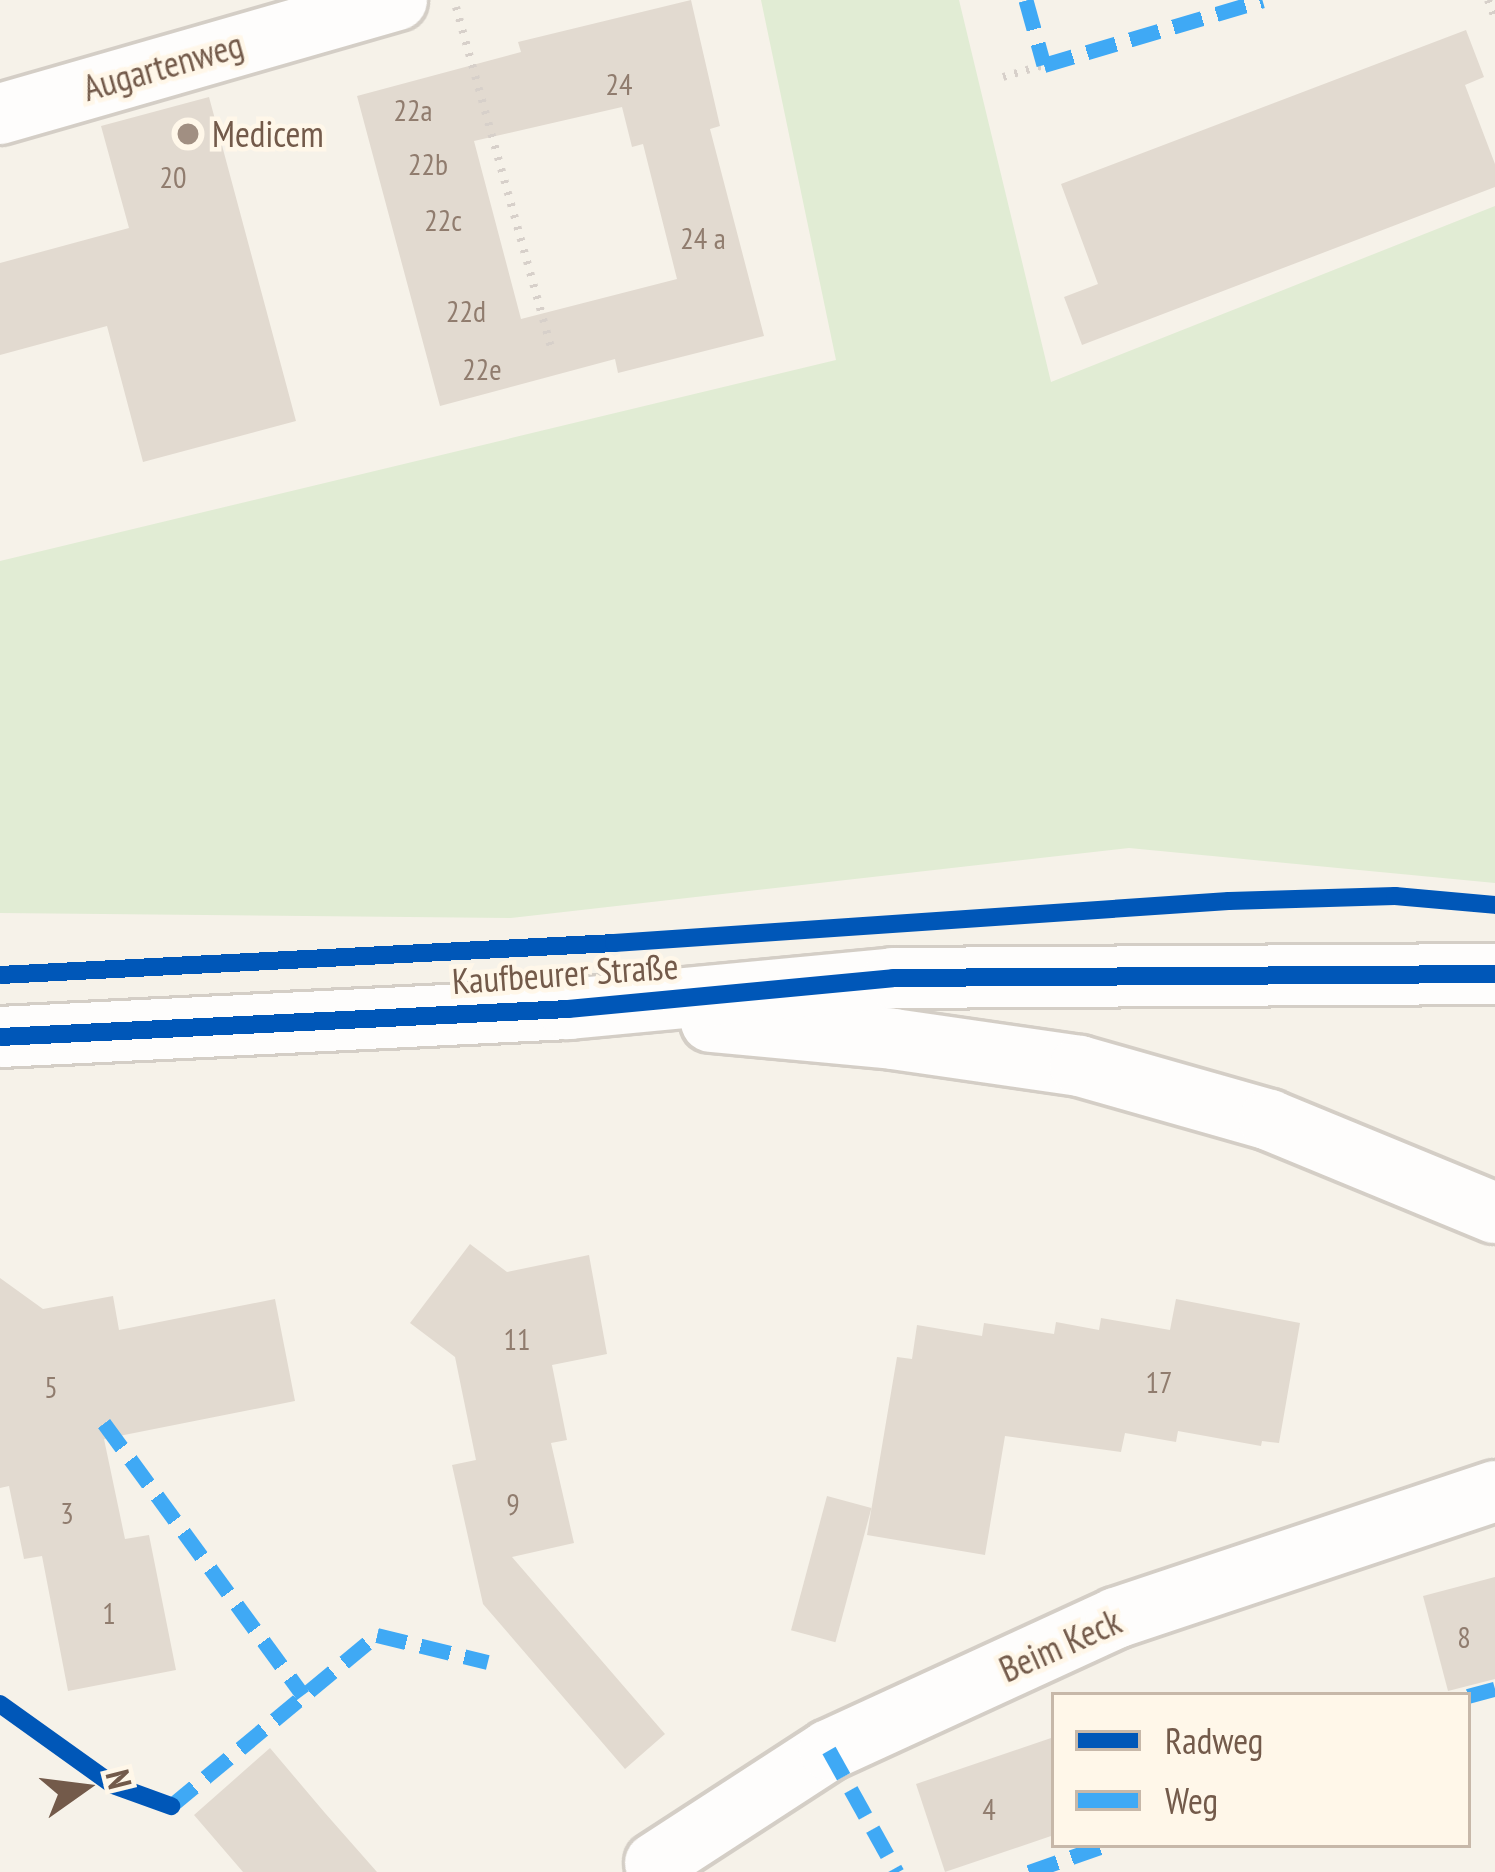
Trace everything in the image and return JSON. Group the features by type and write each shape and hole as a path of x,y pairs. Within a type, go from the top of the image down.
{"street":[{"name":"Augartenweg","path":"0,114 397,0"},
{"name":"Kaufbeurer Straße","path":"0,1037 568,1009 893,978 1495,974"},
{"name":"Kaufbeurer Straße","path":"568,1009 893,1039 1080,1066 1269,1120 1495,1214"},
{"name":"Beim Keck","path":"655,1863 829,1750 1116,1618 1495,1491"}],"path":[{"path":"454,0 552,350"},
{"path":"1488,0 1495,18"},
{"path":"1004,77 1044,65"}],"green space":[{"path":"761,0 959,0 1051,382 1495,206 1495,883 1129,848 511,918 0,913 0,561 836,360"}],"building":[{"path":"691,0 720,126 710,129 764,336 618,373 615,359 440,406 357,96 521,52 518,42","holes":["622,107 632,147 643,144 677,279 521,319 474,141"]},
{"path":"1466,30 1484,77 1465,85 1495,164 1495,187 1082,345 1064,297 1098,284 1061,184"},
{"path":"209,97 296,421 143,462 107,326 0,355 0,263 129,228 101,126"},
{"path":"470,1244 507,1272 589,1255 607,1354 552,1365 567,1440 551,1443 574,1543 512,1557 665,1734 625,1769 483,1604 452,1465 476,1460 455,1357 410,1323"},
{"path":"0,1278 43,1309 113,1296 119,1330 275,1299 295,1401 104,1439 125,1539 149,1535 176,1670 68,1691 42,1556 24,1559 9,1486 0,1488"},
{"path":"1176,1299 1300,1323 1279,1443 1262,1441 1261,1446 1178,1431 1176,1442 1125,1433 1121,1452 1005,1436 985,1555 867,1535 897,1357 912,1359 917,1325 982,1336 984,1323 1054,1334 1056,1322 1099,1330 1101,1318 1170,1330"},
{"path":"827,1496 871,1508 835,1642 791,1630"},
{"path":"1495,1577 1495,1679 1448,1691 1423,1596"},
{"path":"1051,1738 1051,1836 945,1872 916,1784"},
{"path":"270,1748 377,1872 243,1872 194,1815"}],"marked path":[{"path":"1026,0 1044,65 1263,0"},
{"path":"104,1423 303,1695"},
{"path":"163,1803 171,1806 377,1635 488,1662"},
{"path":"1471,1695 1495,1689"},
{"path":"829,1750 897,1872"},
{"path":"1029,1872 1097,1848"}],"cycle path":[{"path":"0,975 614,943 1229,901 1395,896 1495,905"},
{"path":"0,1037 568,1009 893,978 1495,974"},
{"path":"0,1704 113,1785 171,1806"}],"place":[{"name":"Medicem","path":"188,134"}]}
